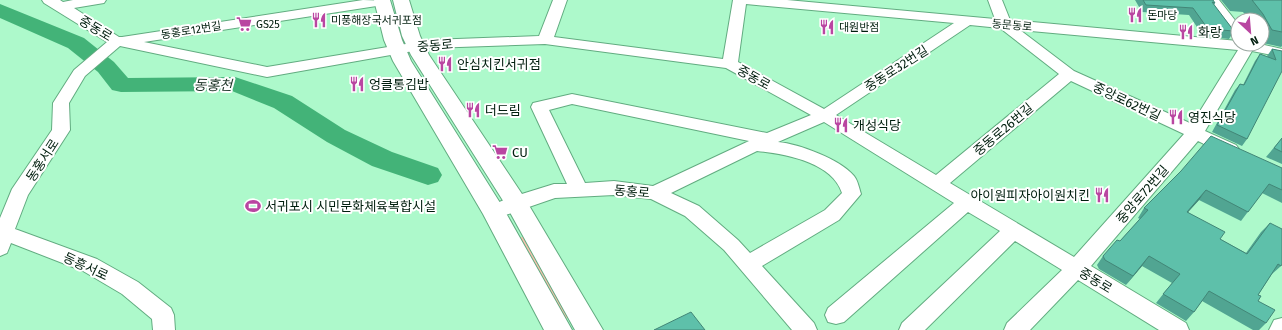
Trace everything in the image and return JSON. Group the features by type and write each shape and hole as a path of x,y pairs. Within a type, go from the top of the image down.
{"main road":[{"path":"389,0 392,40 406,48 516,203 589,330"},
{"path":"406,48 416,85 494,212 558,330"}],"street":[{"path":"55,3 99,0"},
{"name":"동홍로12번길","path":"118,41 389,0"},
{"path":"545,40 560,0"},
{"path":"730,64 741,0"},
{"name":"동문동로","path":"741,0 967,21 1230,40"},
{"path":"995,0 1004,24"},
{"path":"1212,0 1230,23"},
{"name":"중동로","path":"55,3 118,41 267,72 430,44 545,40 730,64 824,116 1178,330"},
{"name":"중동로32번길","path":"824,116 967,21"},
{"name":"중앙로62번길","path":"1004,24 1069,74 1246,156"},
{"name":"동홍서로","path":"1,237 19,194 61,130 60,103 79,73 118,41"},
{"name":"동문동로","path":"1270,49 1282,52"},
{"name":"중앙로72번길","path":"1015,330 1077,268 1196,133 1238,52"},
{"name":"중동로26번길","path":"937,184 1069,74"},
{"path":"579,190 539,107 572,99 761,142 789,149 825,163 847,180 852,194 832,215 748,264"},
{"path":"655,193 761,142 824,116"},
{"name":"동홍로","path":"494,212 516,203 554,191 614,188 655,193 692,211 732,246 806,330"},
{"path":"836,315 967,202"},
{"path":"910,330 1014,230"},
{"name":"동흥서로","path":"1,237 90,265 130,288 164,322"}],"shaded area":[{"path":"524,237 570,317 565,319 519,238"}],"building":[{"path":"1143,0 1213,0 1215,3 1212,2 1230,26 1230,31 1208,29 1193,8 1146,5"},
{"path":"1252,0 1282,0 1282,32 1272,30 1270,26 1270,12 1261,12"},
{"path":"1272,49 1282,51 1282,71 1247,139 1217,125 1240,84 1244,85 1260,54 1276,60"},
{"path":"1211,136 1282,168 1282,190 1269,184 1248,212 1206,190 1187,212 1225,232 1220,239 1247,254 1270,223 1282,229 1282,264 1281,266 1278,264 1258,295 1261,296 1258,301 1275,310 1266,323 1209,291 1194,312 1163,294 1180,274 1149,256 1133,276 1105,260 1103,256 1117,240 1120,241 1148,210 1144,208 1181,171"},
{"path":"1282,138 1282,152 1274,148"},
{"path":"691,312 705,330 654,330"}],"waterway":[{"name":"동홍천","path":"0,10 76,43 106,67 121,85 235,84 283,102 336,136 382,159 428,175"}],"place":[{"name":"돈마당","path":"1135,15"},
{"name":"미풍해장국서귀포점","path":"319,20"},
{"name":"GS25","path":"244,24"},
{"name":"대원반점","path":"827,27"},
{"name":"화랑","path":"1186,32"},
{"name":"안심치킨서귀점","path":"445,64"},
{"name":"엉클통김밥","path":"357,84"},
{"name":"더드림","path":"473,110"},
{"name":"영진식당","path":"1176,117"},
{"name":"개성식당","path":"841,125"},
{"name":"CU","path":"500,152"},
{"name":"아이원피자아이원치킨","path":"1102,195"},
{"name":"서귀포시 시민문화체육복합시설","path":"253,206"}]}
